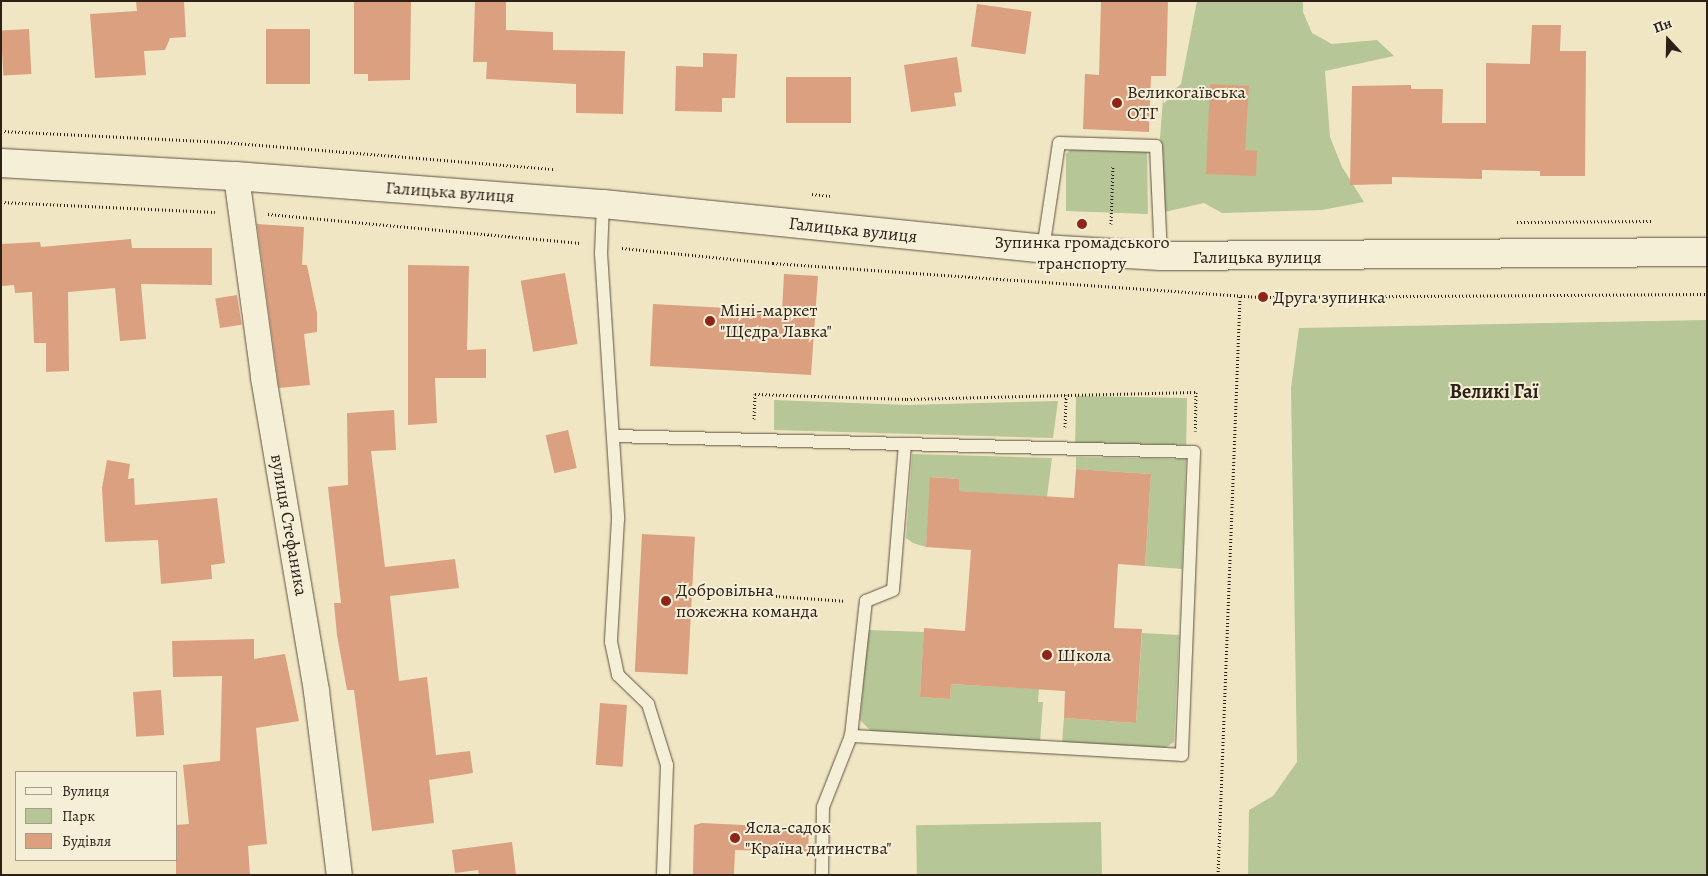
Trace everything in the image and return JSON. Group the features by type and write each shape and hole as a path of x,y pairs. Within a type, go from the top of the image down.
{"street":[{"name":"Галицька вулиця","path":"1,163 236,176 603,204 1043,249 1161,256 1707,252"},
{"name":"вулиця Стефаника","path":"236,176 263,377 316,691 339,875"}],"lane":[{"path":"1043,249 1059,143 1156,146 1157,226 1161,256"},
{"path":"603,204 601,253 618,519 611,642 618,675 648,704 667,765 663,875"},
{"path":"614,436 1194,452 1182,755 851,736"},
{"path":"822,875 823,807 851,736 866,601 893,590 905,445"}],"path":[{"path":"1,131 224,142 559,169"},
{"path":"1111,225 1114,145"},
{"path":"803,193 832,196"},
{"path":"1512,222 1659,221"},
{"path":"1101,225 1157,226"},
{"path":"1218,875 1220,738 1240,296"},
{"path":"754,440 755,394 907,399 1196,392 1194,452"},
{"path":"1064,448 1066,395"},
{"path":"692,590 854,602"}],"green space":[{"path":"1197,1 1303,1 1303,12 1312,33 1332,44 1377,40 1394,56 1325,71 1330,137 1342,167 1364,202 1322,210 1222,213 1204,203 1160,213 1151,194 1152,170 1164,159 1160,138 1163,99 1181,84"},
{"path":"1070,150 1147,151 1148,214 1066,211 1066,154"},
{"path":"1707,320 1707,875 1248,875 1249,810 1273,796 1297,762 1291,388 1299,328"},
{"path":"1076,396 1187,398 1186,445 1075,443"},
{"path":"774,400 907,405 1058,401 1053,438 774,430"},
{"path":"912,454 1052,458 1047,497 959,491 959,479 931,477 926,547 913,543 906,538"},
{"path":"1076,457 1186,459 1182,569 1145,566 1151,474 1076,469"},
{"path":"868,630 924,632 920,697 950,699 951,684 1039,689 1038,702 1043,702 1040,742 873,733 860,720"},
{"path":"1142,633 1179,635 1174,742 1164,749 1062,743 1064,718 1136,723"},
{"path":"1101,822 1102,875 917,875 916,825"}],"building":[{"path":"136,1 184,1 186,37 170,38 165,50 144,51 146,75 95,78 90,14 137,11"},
{"path":"354,1 411,1 410,80 368,81 368,74 354,74"},
{"path":"475,1 506,1 506,30 553,32 553,50 625,51 623,114 576,113 576,84 486,79 487,62 473,62"},
{"path":"1101,1 1168,1 1166,76 1151,76 1149,132 1083,129 1085,74 1099,75"},
{"path":"977,4 1031,12 1025,54 971,47"},
{"path":"1532,25 1561,25 1560,51 1586,51 1585,176 1540,176 1540,171 1482,170 1482,179 1392,177 1392,184 1350,185 1352,86 1411,85 1411,89 1443,89 1442,123 1486,123 1486,63 1530,64"},
{"path":"29,29 31,74 3,75 1,30"},
{"path":"266,29 310,29 310,84 266,84"},
{"path":"703,53 737,54 735,98 722,98 722,112 675,111 676,66 703,67"},
{"path":"957,57 962,92 954,93 956,106 911,112 904,65"},
{"path":"786,77 851,77 851,123 786,123"},
{"path":"1210,84 1249,86 1245,150 1257,151 1256,176 1206,174"},
{"path":"257,224 304,227 302,265 307,265 317,313 317,332 304,334 310,385 279,388"},
{"path":"131,239 132,248 212,248 212,285 141,284 146,339 120,341 115,288 68,292 69,371 46,372 46,343 34,343 32,292 15,293 14,285 1,286 1,244 40,242 41,247"},
{"path":"408,265 469,266 467,350 486,349 486,378 435,378 437,423 408,425"},
{"path":"565,273 578,344 533,352 521,281"},
{"path":"784,274 818,276 811,375 650,366 653,304 782,311"},
{"path":"237,295 242,325 220,328 215,298"},
{"path":"394,410 396,450 371,451 385,567 455,559 459,588 390,596 399,681 427,677 436,755 470,751 473,773 429,780 434,823 372,831 354,690 347,690 337,635 334,603 341,603 328,487 348,485 347,413"},
{"path":"568,430 577,468 554,473 546,435"},
{"path":"107,460 130,464 128,479 134,478 135,505 217,498 225,563 211,565 212,579 161,584 158,540 105,542 102,488"},
{"path":"1076,469 1151,474 1145,566 1118,564 1114,628 1142,629 1136,723 1064,718 1065,691 951,684 950,699 920,697 924,628 965,631 971,550 926,547 930,477 959,479 959,491 1074,498"},
{"path":"642,534 695,537 688,675 635,672"},
{"path":"254,639 254,659 285,654 299,721 256,728 267,844 248,846 250,875 176,875 178,825 189,824 183,765 220,761 222,676 173,677 172,641"},
{"path":"161,690 164,735 136,737 133,692"},
{"path":"600,703 627,705 623,767 596,765"},
{"path":"702,823 809,828 808,852 735,850 734,875 693,875 694,825"},
{"path":"512,842 516,875 479,875 478,870 455,873 452,850"}],"place":[{"name":"Великогаївська ОТГ","path":"1117,103"},
{"name":"Зупинка громадського транспорту","path":"1082,224"},
{"name":"Друга зупинка","path":"1263,297"},
{"name":"Міні-маркет \"Щедра Лавка\"","path":"710,321"},
{"name":"Добровільна пожежна команда","path":"666,601"},
{"name":"Школа","path":"1047,655"},
{"name":"Ясла-садок \"Країна дитинства\"","path":"735,838"}],"district":[{"name":"Великі Гаї","path":"1494,391"}]}
